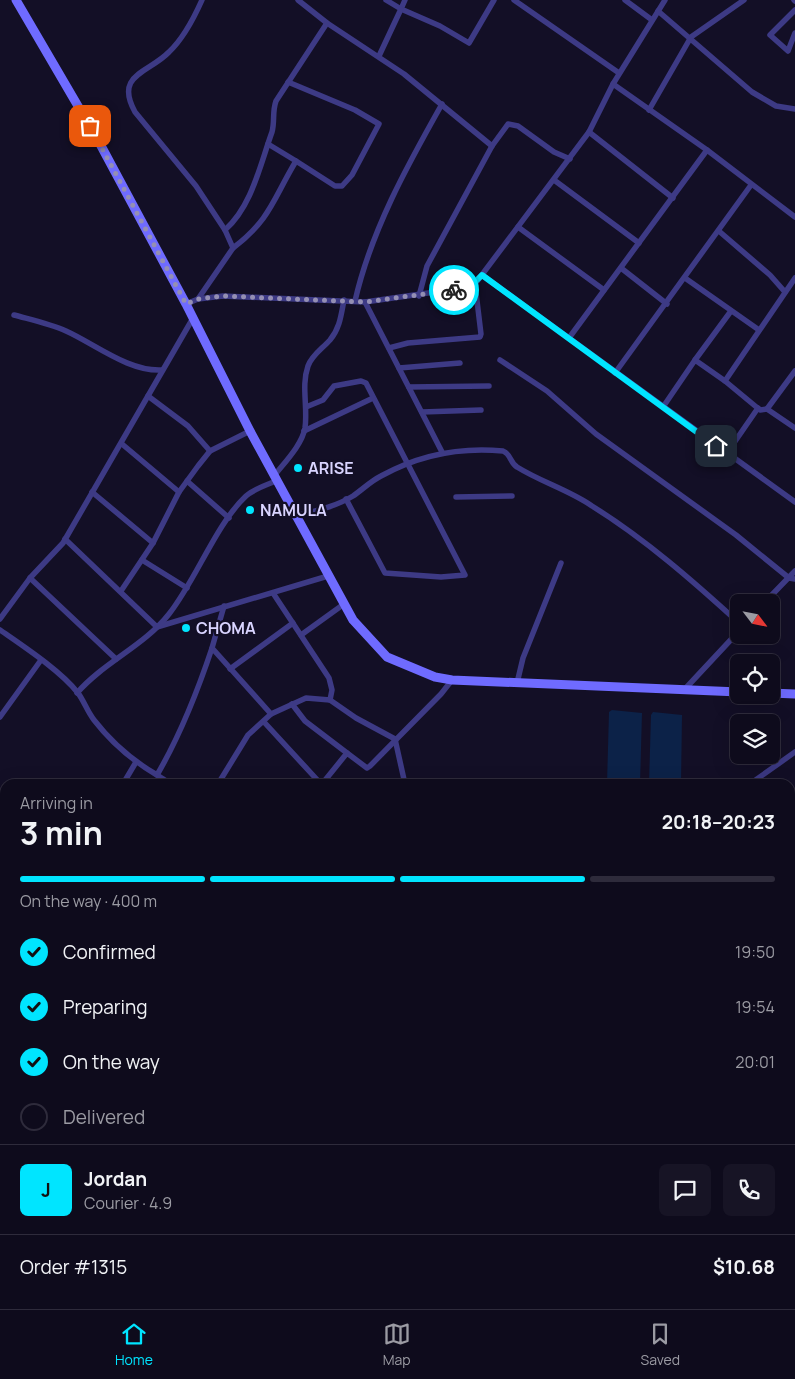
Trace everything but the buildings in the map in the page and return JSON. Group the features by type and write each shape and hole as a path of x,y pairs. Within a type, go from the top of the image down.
{"street":[{"path":"16,0 94,134 194,318 250,431 328,576 353,620 387,657 435,677 452,680 730,692"},
{"path":"202,0 187,30 169,52 134,77 130,82 129,96 132,106 141,121 180,164 225,230 233,248"},
{"path":"298,0 327,23 380,56 492,146"},
{"path":"386,0 401,10 440,26 469,43 494,0"},
{"path":"380,56 405,0"},
{"path":"514,0 620,74"},
{"path":"625,0 652,20"},
{"path":"186,304 198,299 223,296 365,302 419,296 466,288 475,284 589,132 613,84 665,0"},
{"path":"649,110 690,37 744,0"},
{"path":"795,10 770,35 788,52 795,33"},
{"path":"658,11 752,92 776,106 795,109"},
{"path":"225,230 242,212 274,126 273,109 288,82 327,23"},
{"path":"268,144 335,186 342,186 352,175 379,124 355,110 288,82"},
{"path":"613,84 706,150 795,217"},
{"path":"355,301 366,260 406,167 442,104"},
{"path":"419,296 427,266 492,146 504,129 513,123 554,152 570,159"},
{"path":"589,132 672,198"},
{"path":"569,338 706,150"},
{"path":"198,299 233,248 253,233 267,216 296,161"},
{"path":"554,180 639,243"},
{"path":"615,373 720,232 750,183"},
{"path":"518,228 604,290"},
{"path":"720,232 770,275 785,292"},
{"path":"620,268 666,304"},
{"path":"482,275 795,502"},
{"path":"685,278 759,330"},
{"path":"726,381 795,278"},
{"path":"389,348 408,343 480,337 475,284"},
{"path":"78,692 92,676 157,627 187,588 229,518 247,496 275,479 304,431 306,407 304,388 307,367 311,358 330,341 339,326 344,300"},
{"path":"365,302 442,452"},
{"path":"663,407 730,311"},
{"path":"14,315 68,332 88,344 146,370 162,370"},
{"path":"0,619 30,578 65,539 194,318"},
{"path":"500,360 547,392 596,434 792,579"},
{"path":"695,360 726,381 758,408 767,408 795,428"},
{"path":"399,368 460,363"},
{"path":"767,408 795,371"},
{"path":"306,407 322,401 334,386 361,381 366,383 465,576 441,577 386,574 346,499"},
{"path":"409,387 489,386"},
{"path":"148,396 188,426 210,451"},
{"path":"304,431 373,398"},
{"path":"727,453 758,408"},
{"path":"422,412 481,410"},
{"path":"121,591 153,543 179,492 210,451 250,431"},
{"path":"122,444 179,492"},
{"path":"295,516 328,508 346,499 381,476 442,452 492,450 506,452 516,466 577,496 626,530 673,566 730,615"},
{"path":"187,481 229,518"},
{"path":"92,492 153,543"},
{"path":"456,496 512,496"},
{"path":"65,539 157,627"},
{"path":"142,560 187,588"},
{"path":"517,682 523,658 561,563"},
{"path":"774,594 792,579 795,571"},
{"path":"157,627 166,626 224,606 328,576"},
{"path":"30,578 116,659"},
{"path":"274,593 329,678 332,690 330,700"},
{"path":"301,635 344,604"},
{"path":"157,775 176,743 190,709 212,648 224,606"},
{"path":"230,669 293,623"},
{"path":"0,630 41,660 78,692 94,720 136,762 163,779"},
{"path":"684,690 730,641"},
{"path":"212,648 271,714"},
{"path":"0,717 41,660"},
{"path":"292,704 305,721 367,768 430,706 452,680"},
{"path":"780,693 795,694"},
{"path":"221,779 248,735 271,714 306,698 330,700 356,718 395,739 404,779"},
{"path":"264,722 317,779"},
{"path":"757,779 795,752"},
{"path":"326,779 347,753"},
{"path":"126,779 136,762"}],"water":[{"path":"612,710 642,713 640,779 607,779 609,712"},
{"path":"653,712 682,715 681,779 649,779 651,715"}],"way so far":[{"path":"90,126 186,304 207,297 223,296 365,302 454,290"}],"place":[{"name":"ARISE","path":"298,468"},
{"name":"NAMULA","path":"250,510"},
{"name":"CHOMA","path":"186,628"}],"route":[{"path":"454,290 470,287 482,275 716,446"}]}
